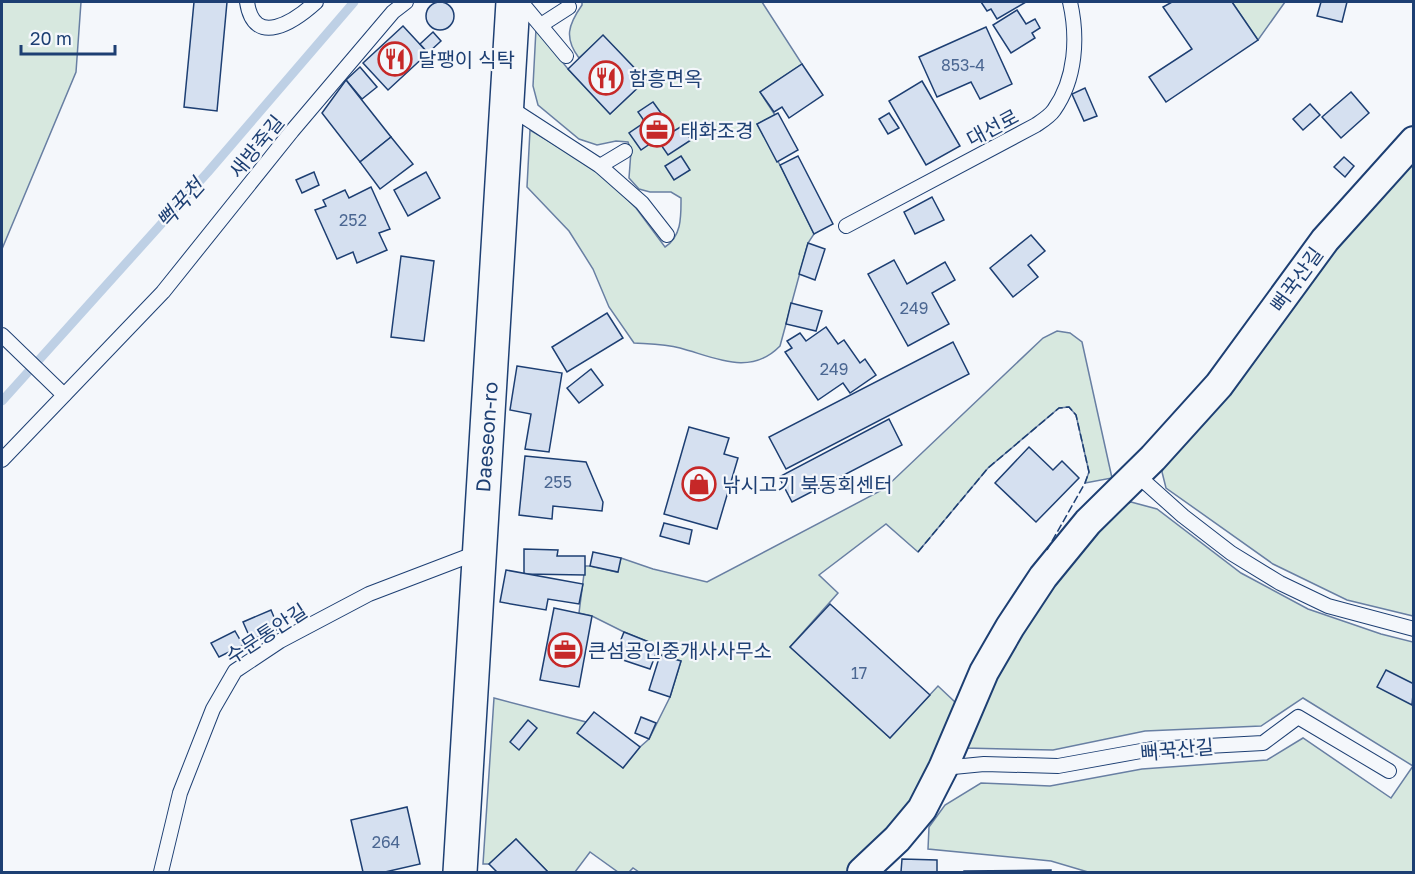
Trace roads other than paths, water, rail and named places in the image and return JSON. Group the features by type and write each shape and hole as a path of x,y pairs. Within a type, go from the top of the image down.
{"street":[{"name":"Daeseon-ro","path":"460,873 513,2"},
{"name":"뻐꾹산길","path":"862,873 897,839 922,809 943,768 984,672 1010,627 1044,577 1081,531 1219,386 1325,240 1413,141"}],"lane":[{"path":"247,2 249,15 254,21 260,26 270,27 292,21 316,2"},
{"name":"새방죽길","path":"2,460 163,292 292,131 393,12 406,2"},
{"path":"521,2 566,56"},
{"name":"대선로","path":"846,226 1036,125 1053,112 1063,94 1076,44 1070,2"},
{"path":"541,25 569,7"},
{"path":"507,106 600,166 642,203 667,235"},
{"path":"600,166 625,151"},
{"path":"2,335 64,395"},
{"path":"1136,474 1183,516 1231,553 1280,583 1328,606 1413,628"},
{"name":"수문통안길","path":"160,873 180,793 213,709 235,671 280,641 369,594 479,552"},
{"name":"뻐꾹산길","path":"943,768 984,764 1058,766 1152,749 1263,743 1299,717 1389,771"}],"waterway":[{"name":"뻑꾹천","path":"2,401 208,172 354,2"}],"place":[{"name":"달팽이 식탁","path":"395,59"},
{"name":"함흥면옥","path":"606,78"},
{"name":"태화조경","path":"657,130"},
{"name":"낚시고기 북동회센터","path":"699,484"},
{"name":"큰섬공인중개사사무소","path":"565,650"}]}
